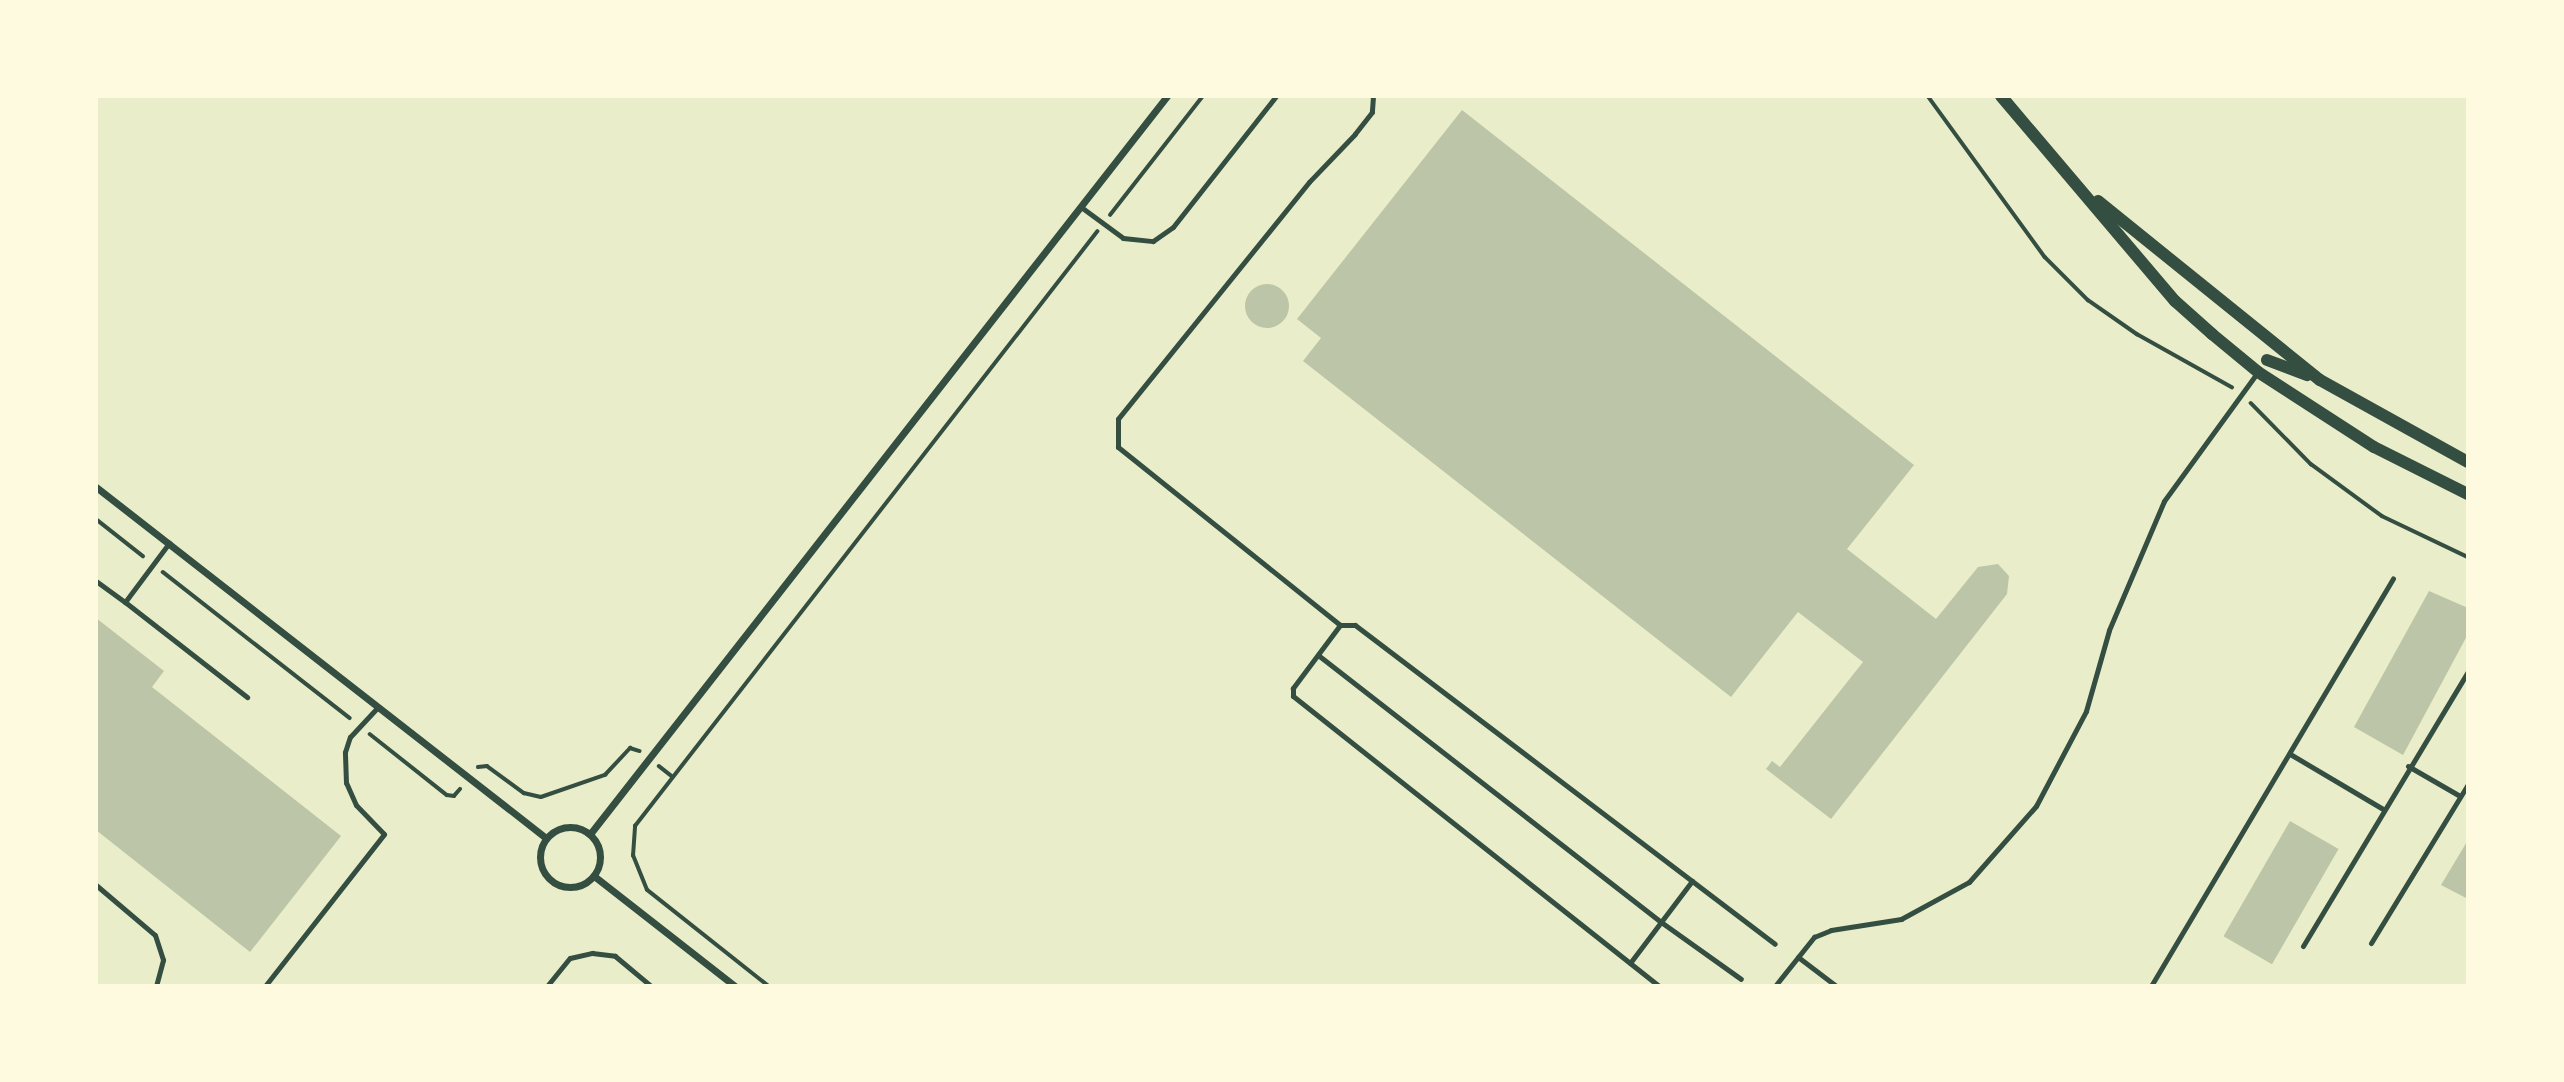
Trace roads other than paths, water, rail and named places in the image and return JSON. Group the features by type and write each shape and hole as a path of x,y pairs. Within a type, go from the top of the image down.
{"street":[{"path":"590,834 1167,96"},
{"path":"2001,96 2175,301 2258,372 2375,447 2468,494"},
{"path":"2068,175 2276,348 2320,380 2468,462"},
{"path":"2267,360 2320,380"},
{"path":"96,487 546,838"},
{"path":"562,828 590,834 600,850 594,876 579,887 551,881 539,856 546,838 562,828"},
{"path":"594,876 734,986"}],"lane":[{"path":"1081,207 1123,238 1153,241 1173,227 1276,96"},
{"path":"1373,96 1372,112 1355,134 1309,182 1118,419 1118,447 1340,625 1355,625 1775,944"},
{"path":"1775,986 1814,937 1830,930 1901,919 1969,883 2036,806 2086,711 2109,630 2164,501 2276,348"},
{"path":"125,602 169,543"},
{"path":"2151,986 2393,578"},
{"path":"96,581 247,696"},
{"path":"1340,625 1293,688 1293,696 1659,986"},
{"path":"1318,655 1661,922 1741,979"},
{"path":"2303,946 2408,766 2468,671"},
{"path":"265,986 384,834 356,805 345,772 345,752 350,737 378,707"},
{"path":"2290,754 2383,809"},
{"path":"2408,766 2460,796"},
{"path":"2371,943 2468,784"},
{"path":"1630,962 1692,881"},
{"path":"96,886 155,935 163,960 156,986"},
{"path":"548,986 569,958 592,953 615,956 650,986"},
{"path":"1798,957 1836,986"}]}
